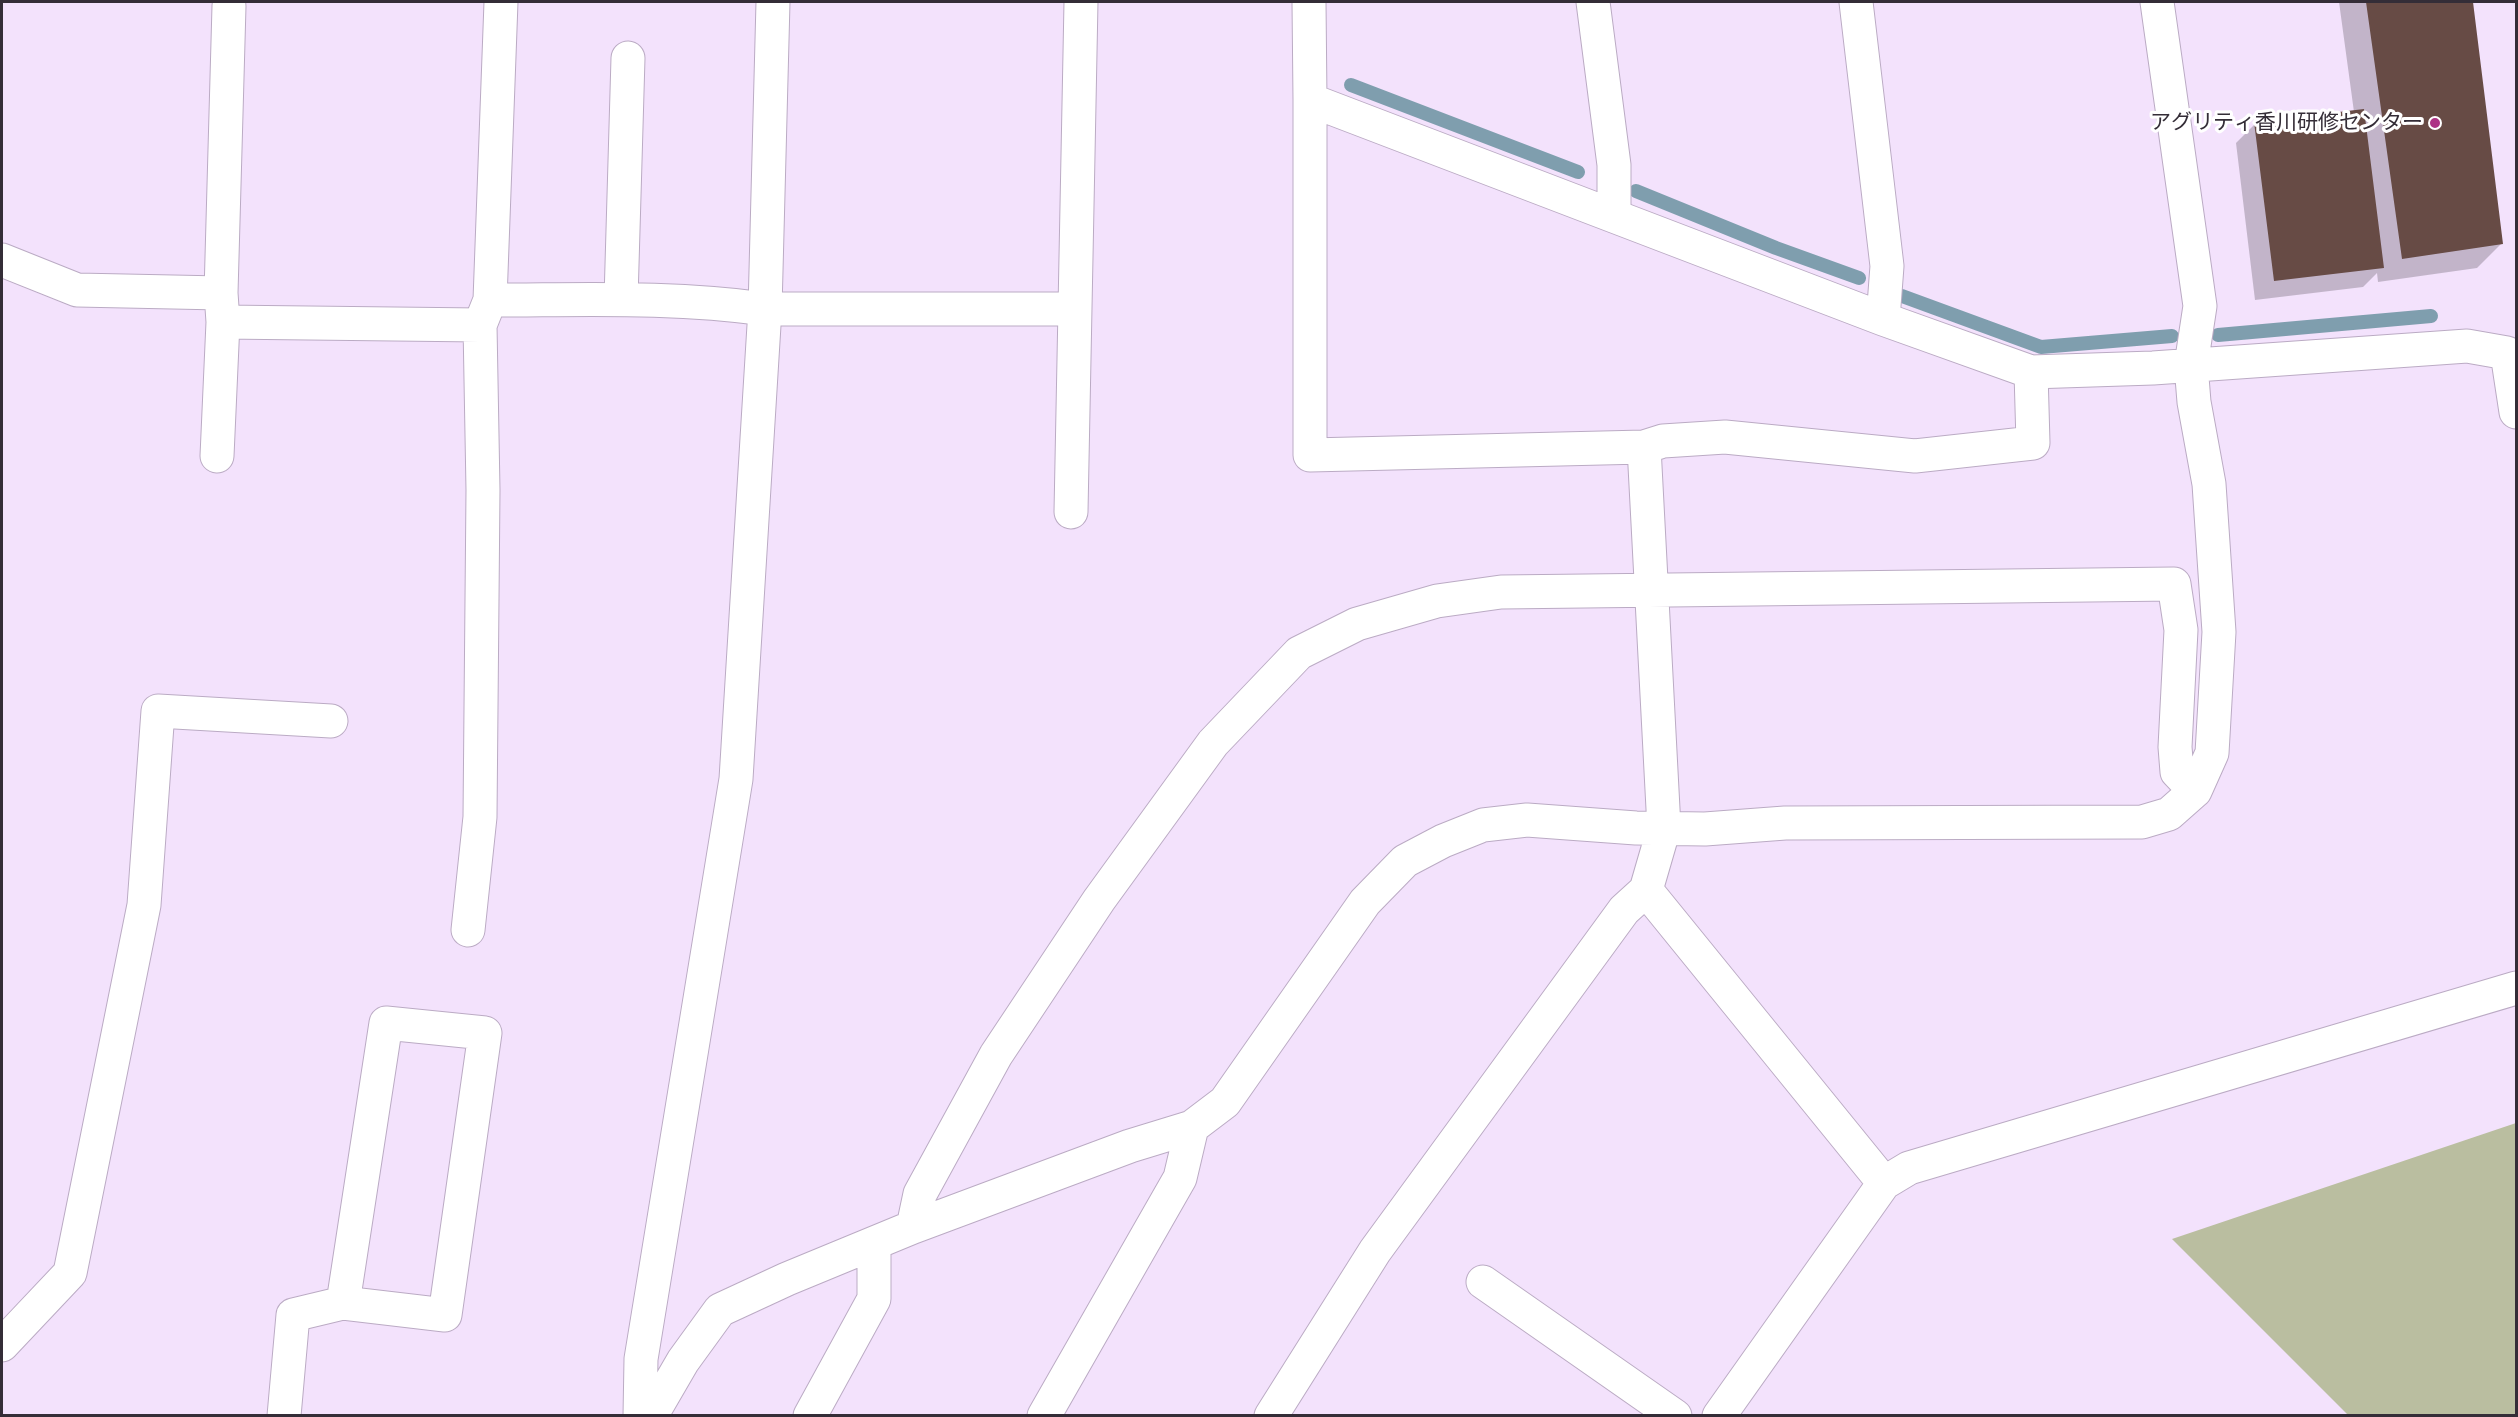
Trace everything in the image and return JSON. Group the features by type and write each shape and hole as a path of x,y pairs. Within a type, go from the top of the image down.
{"street":[{"path":"468,930 480,817 485,312 501,2"},
{"path":"640,1416 641,1359 736,779 765,309 772,2"},
{"path":"1071,512 1081,2"},
{"path":"1309,2 1310,456 1644,447 1663,441 1725,437 1915,456 2033,443 2031,372"},
{"path":"1593,2 1614,165 1614,215"},
{"path":"1856,2 1887,266 1883,319"},
{"path":"651,1416 683,1361 720,1310 787,1279 913,1227 1130,1146 1192,1127 1225,1102 1365,902 1406,861 1443,841 1483,825 1527,820 1705,829 1785,823 2142,822 2169,814 2195,791 2212,753 2219,632 2209,484 2194,402 2192,365 2200,306 2157,2"},
{"path":"217,456 229,6"},
{"path":"621,299 628,58"},
{"path":"1310,100 1883,319 2031,372 2192,365 2467,346 2507,352 2517,412"},
{"path":"2,260 77,290 222,307 485,312 621,299 720,302 765,309 1075,309"},
{"path":"1271,1416 1375,1251 1624,910 1646,890 1664,828 1644,447"},
{"path":"913,1227 920,1194 996,1055 1099,900 1213,742 1299,654 1357,624 1437,601 1502,592 2174,584 2181,630 2175,747 2177,772 2195,791"},
{"path":"2,1345 70,1273 144,905 158,711 331,721"},
{"path":"1646,890 1884,1183"},
{"path":"1719,1416 1884,1183 1909,1168 2517,988"},
{"path":"284,1416 293,1315 343,1303 445,1315 485,1033 386,1023 343,1303"},
{"path":"1044,1416 1180,1178 1192,1127"},
{"path":"810,1416 874,1299 874,1245"},
{"path":"1483,1282 1675,1416"}],"green space":[{"path":"2516,1123 2516,1415 2348,1415 2172,1239"}],"building":[{"name":"アグリティ香川研修センター","path":"2366,2 2473,2 2503,244 2402,259"},
{"path":"2364,109 2384,268 2274,281 2254,122"}],"waterway":[{"path":"1351,85 1578,172"},
{"path":"1636,191 1776,248 1859,278"},
{"path":"1902,296 2041,347 2172,336"},
{"path":"2218,335 2431,316"}],"place":[{"name":"アグリティ香川研修センター","path":"2435,123"}]}
